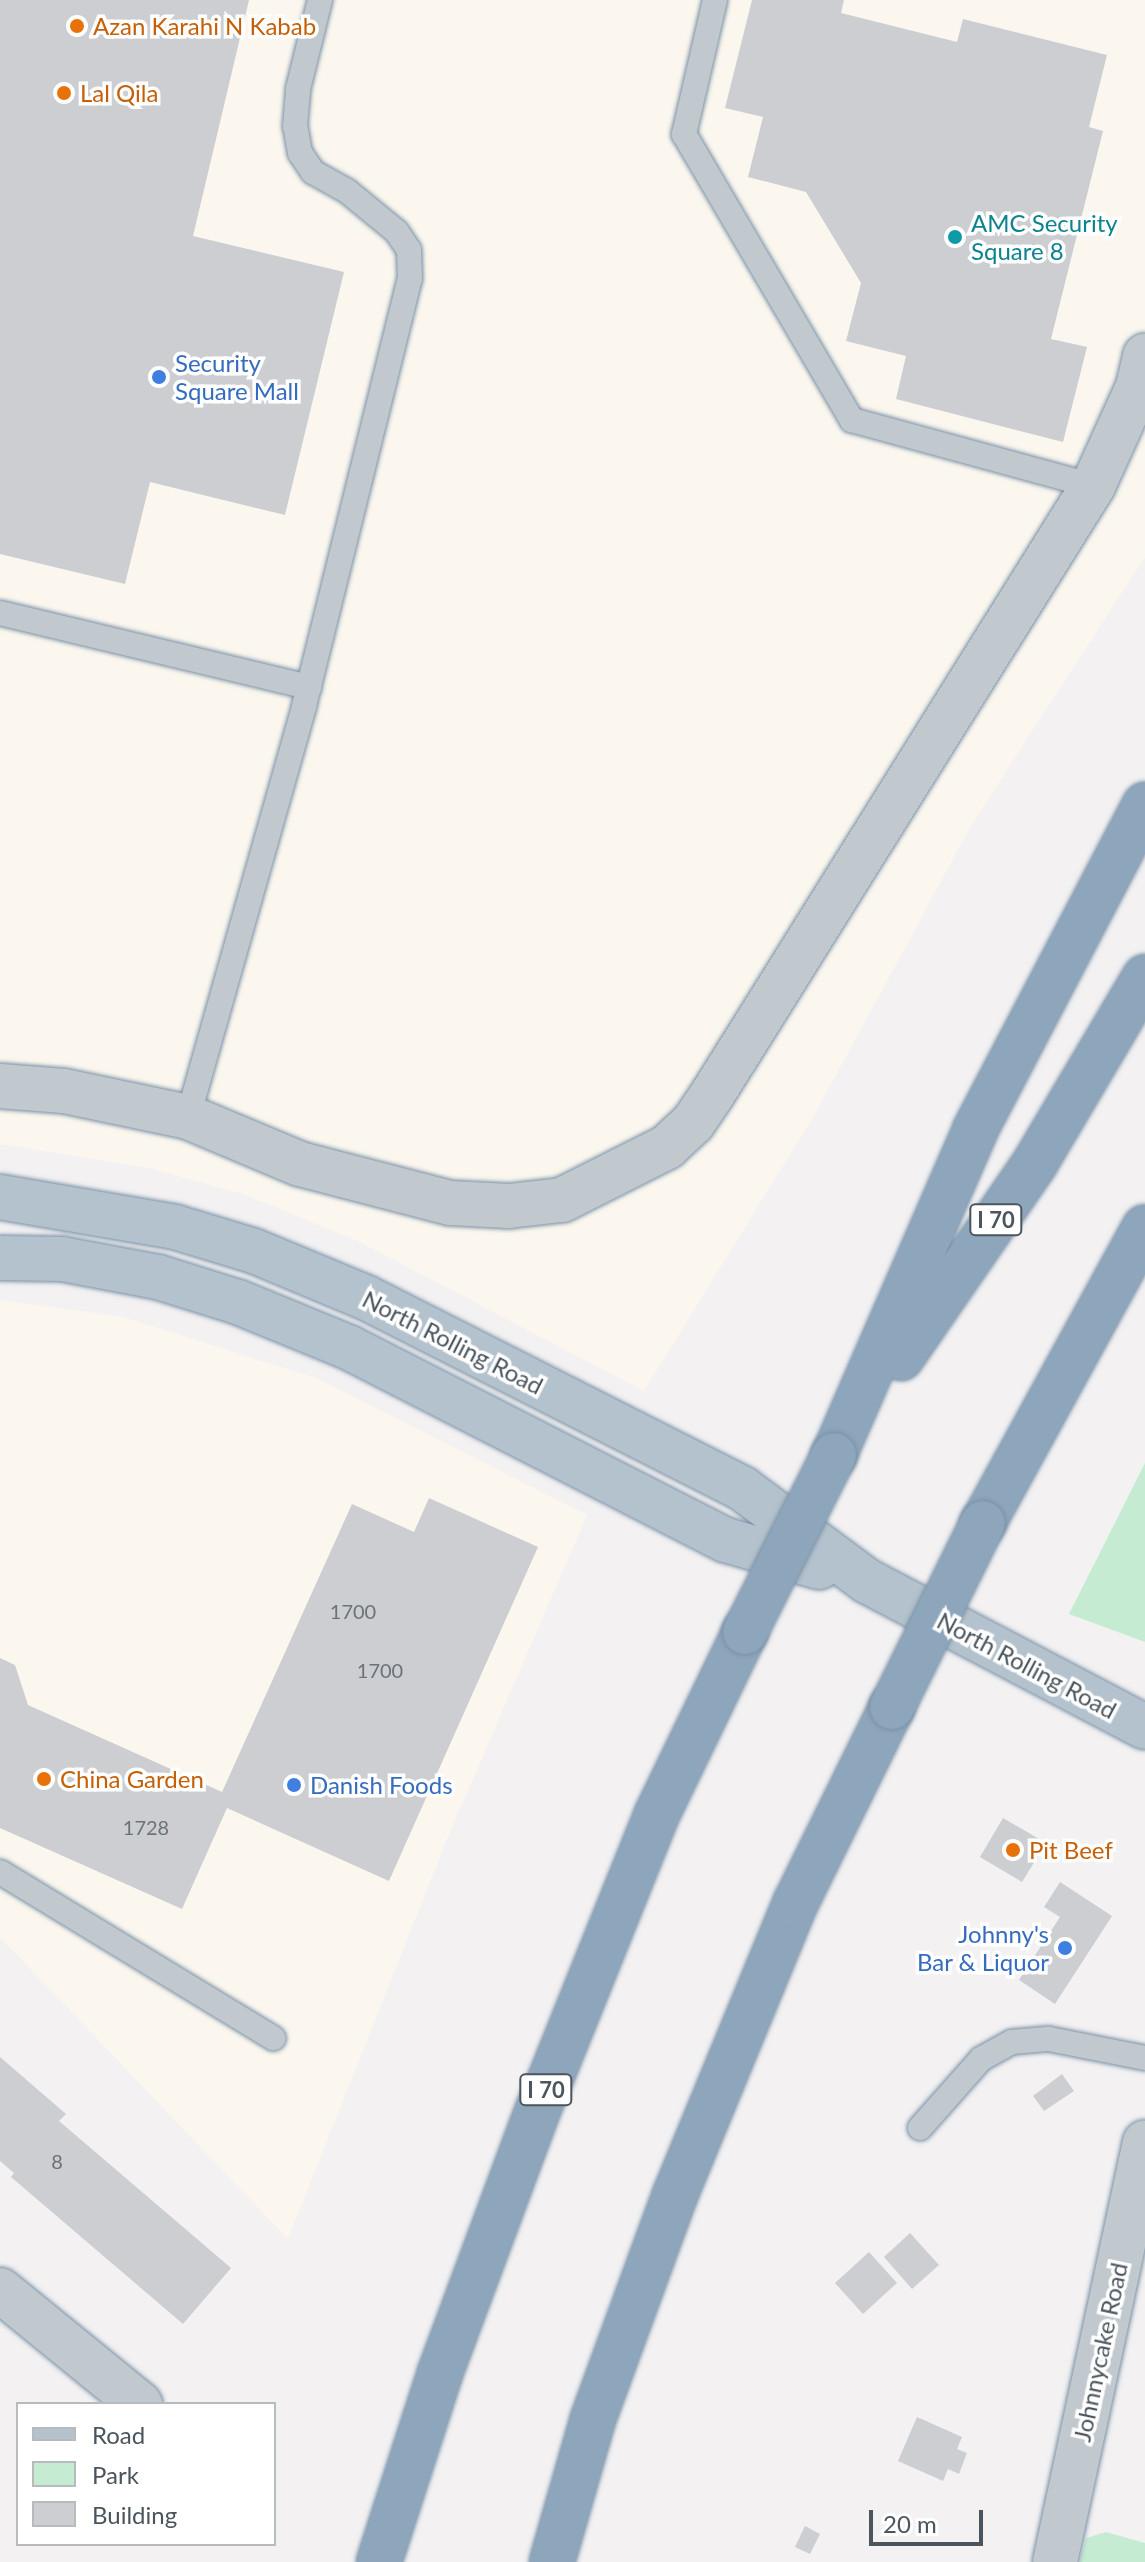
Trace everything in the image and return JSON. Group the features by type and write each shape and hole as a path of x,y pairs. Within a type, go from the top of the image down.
{"highway":[{"path":"834,1455 975,1130 1145,805"},
{"name":"I 70","path":"379,2562 440,2373 538,2110 657,1814 834,1455 1035,1163 1145,977"},
{"path":"552,2562 593,2419 675,2195 796,1902 983,1523 1145,1227"}],"main road":[{"name":"North Rolling Road","path":"0,1197 175,1227 254,1251 367,1298 743,1489 867,1581 1145,1727"},
{"name":"North Rolling Road","path":"0,1258 62,1259 158,1277 238,1302 350,1348 726,1540 867,1581"}],"street":[{"path":"0,1086 64,1091 188,1117 300,1164 450,1203 509,1206 562,1200 667,1147 693,1123 712,1095 1093,486 1133,401 1145,356"},
{"name":"Johnnycake Road","path":"1055,2562 1132,2262 1145,2143"},
{"path":"0,2290 138,2402"}],"lane":[{"path":"188,1117 309,687 410,279 409,250 397,232 347,191 313,172 300,153 295,126 298,89 320,0"},
{"path":"715,0 684,134 852,420 1093,486"},
{"path":"0,613 309,687"},
{"path":"0,1872 273,2038"},
{"path":"920,2128 981,2059 1012,2042 1049,2039 1145,2058"}],"shaded area":[{"path":"0,0 1145,0 1145,557 972,824 815,1114 644,1391 358,1241 243,1194 149,1168 0,1144"},
{"path":"0,1300 123,1317 316,1378 587,1515 447,1839 288,2239 0,1937"}],"green space":[{"path":"1145,1463 1145,1642 1069,1614"},
{"path":"1106,2532 1145,2543 1145,2562 1080,2562 1086,2538"}],"building":[{"name":"Security Square Mall","path":"0,0 249,0 193,236 344,272 285,515 150,482 125,584 0,554"},
{"name":"AMC Security Square 8","path":"752,0 844,0 841,13 957,42 963,19 1107,55 1089,127 1103,131 1051,339 1087,347 1063,442 896,399 906,356 846,341 861,283 806,192 748,177 763,117 725,108"},
{"path":"429,1498 538,1547 389,1881 227,1808 182,1909 0,1828 0,1658 15,1665 28,1705 222,1792 352,1504 414,1532"},
{"name":"Pit Beef","path":"1003,1818 1046,1843 1022,1882 980,1857"},
{"name":"Johnny's Bar & Liquor","path":"1060,1882 1112,1916 1055,2004 1019,1980 1060,1917 1044,1907"},
{"path":"0,2057 66,2114 59,2121 231,2268 183,2324 11,2177 14,2173 0,2161"},
{"path":"1062,2074 1074,2091 1044,2111 1033,2096"},
{"path":"910,2233 939,2265 912,2289 884,2257"},
{"path":"869,2252 897,2283 863,2314 835,2283"},
{"path":"917,2417 962,2437 957,2449 967,2453 959,2474 948,2469 943,2481 898,2461"},
{"path":"805,2526 820,2534 810,2554 795,2547"}],"place":[{"name":"Azan Karahi N Kabab","path":"77,26"},
{"name":"Lal Qila","path":"64,93"},
{"name":"AMC Security Square 8","path":"955,237"},
{"name":"Security Square Mall","path":"159,377"},
{"name":"China Garden","path":"44,1779"},
{"name":"Danish Foods","path":"294,1785"},
{"name":"Pit Beef","path":"1013,1850"},
{"name":"Johnny's Bar & Liquor","path":"1065,1948"}]}
